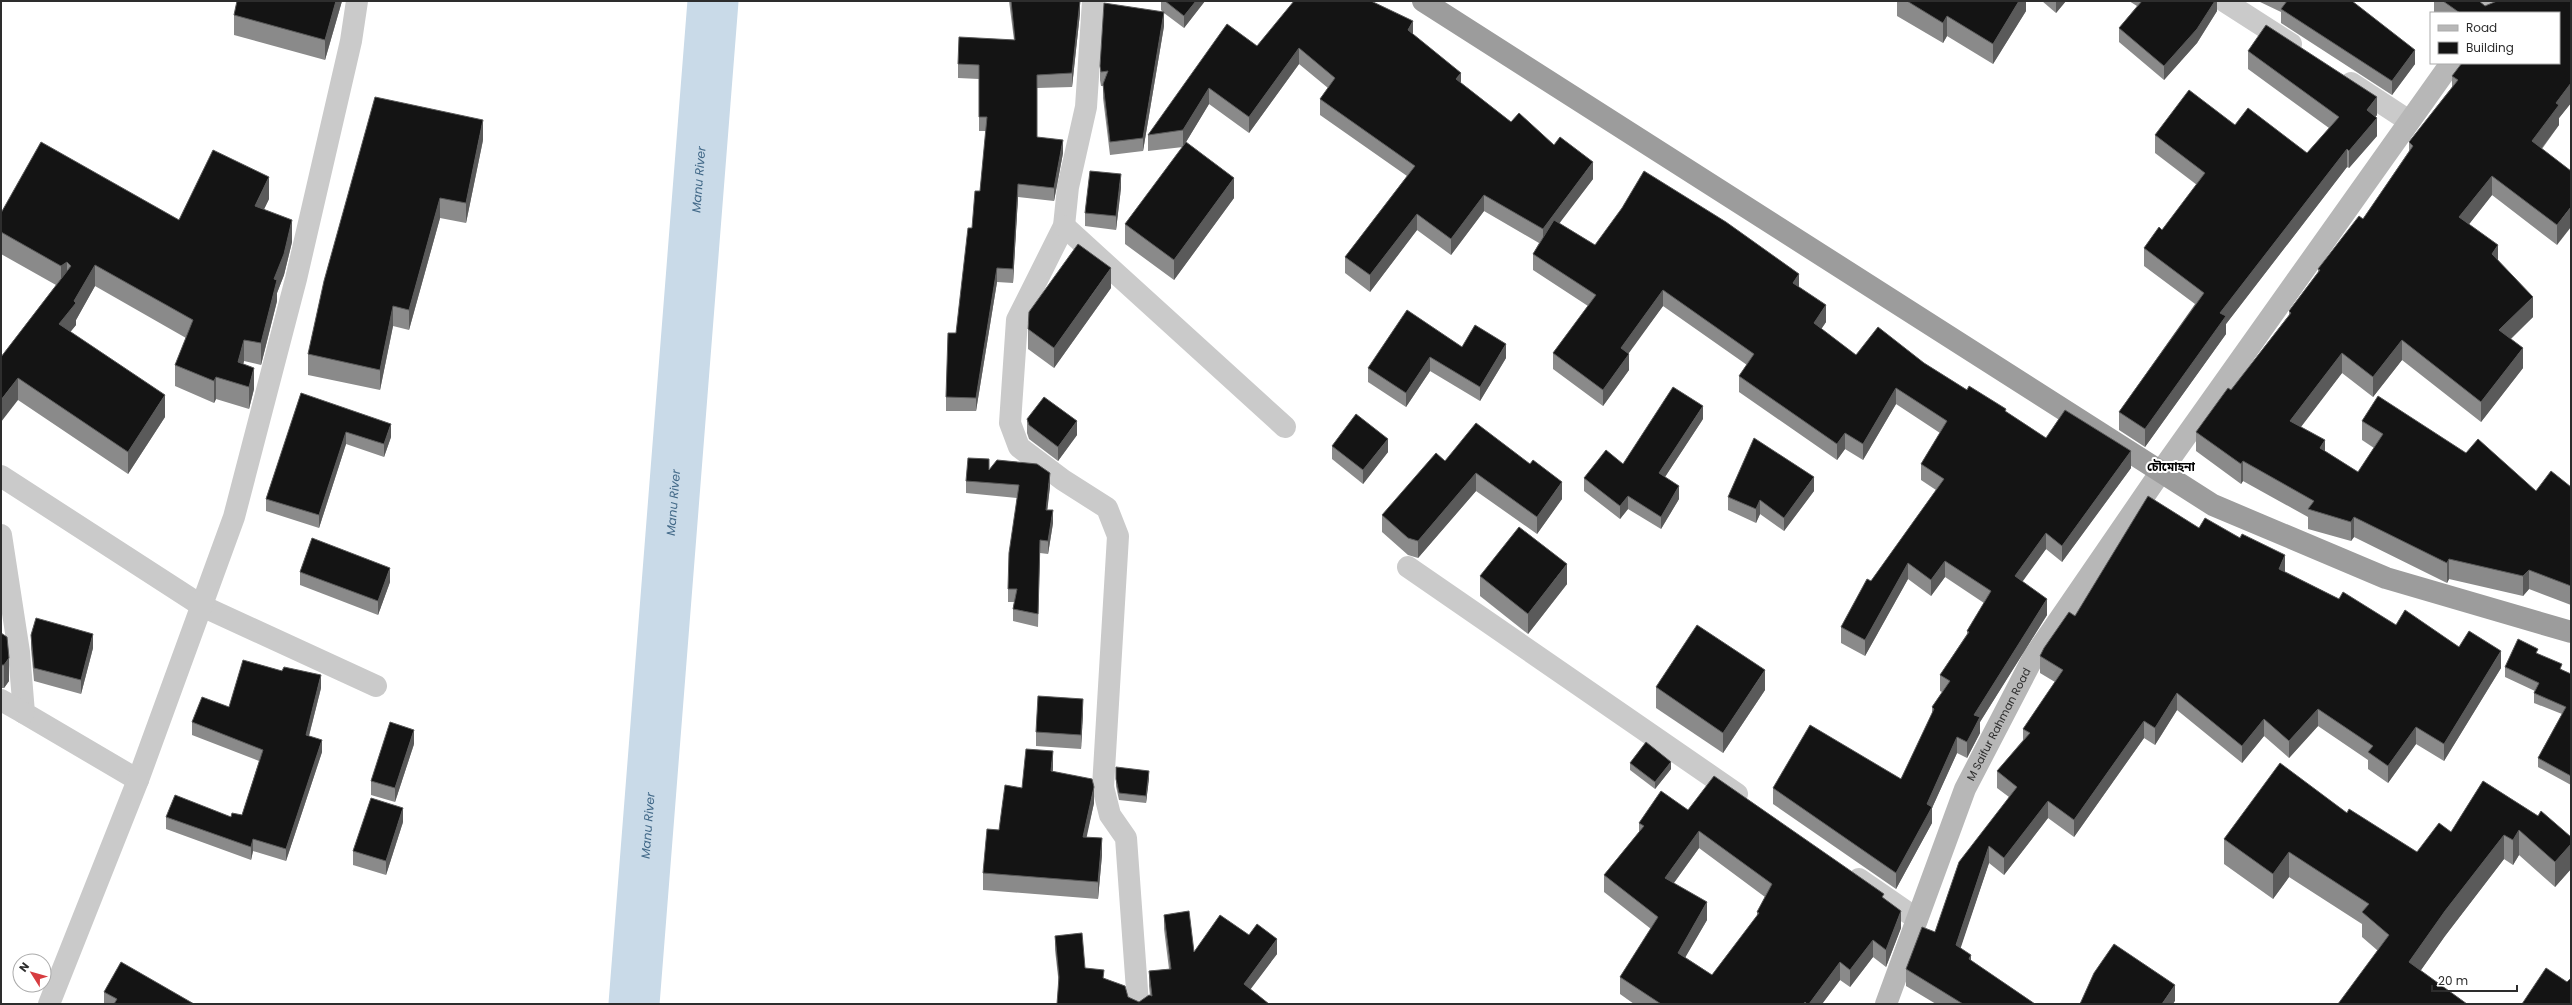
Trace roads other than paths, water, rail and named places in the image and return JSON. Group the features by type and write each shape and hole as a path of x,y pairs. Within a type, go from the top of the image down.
{"highway":[{"path":"1423,1 2162,470 2214,505 2386,578 2571,632"}],"main road":[{"path":"2488,12 2496,1"},
{"name":"M Saifur Rahman Road","path":"1886,1004 1965,789 2033,658 2162,470 2409,120 2450,64"}],"street":[{"path":"48,1004 138,780 234,517 296,279 351,41 358,1"},
{"path":"1093,1 1086,107 1068,187 1064,226 1017,320 1010,422 1019,447 1063,480 1108,508 1118,536 1103,787 1110,815 1126,838 1138,1004"},
{"path":"2224,1 2310,56"},
{"path":"2336,74 2409,120"},
{"path":"1064,226 1285,427"},
{"path":"1,476 202,606 376,686"},
{"path":"1,535 20,652 24,713"},
{"path":"1408,567 1754,806"},
{"path":"1,700 138,780"},
{"path":"1846,869 1917,919"}],"waterway":[{"name":"Manu River","path":"634,1004 713,1"}],"district":[{"name":"চৌমোহনা","path":"2171,467"}]}
